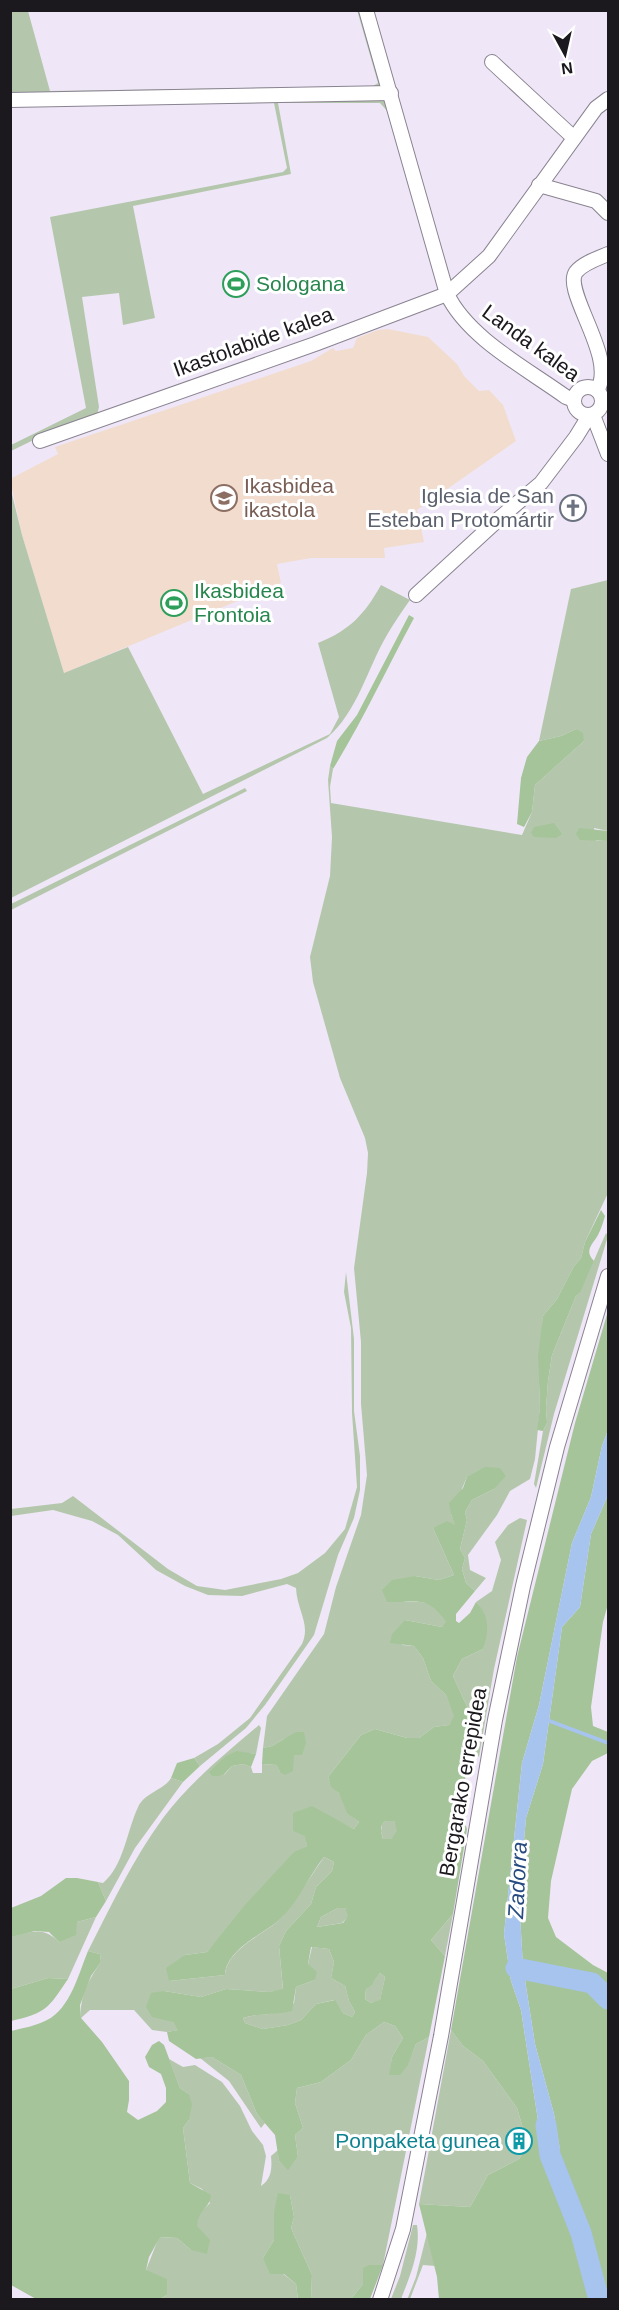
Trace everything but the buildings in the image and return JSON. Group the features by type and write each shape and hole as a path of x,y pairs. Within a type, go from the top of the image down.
{"street":[{"name":"Landa kalea","path":"366,10 447,294 454,310 468,326 566,397 574,400"},
{"path":"492,62 574,138"},
{"path":"10,100 391,93"},
{"name":"Ikastolabide kalea","path":"40,441 315,344 447,294 489,256 596,108 609,99"},
{"path":"539,184 596,201 609,213"},
{"path":"416,595 541,483 591,415 600,410 603,396 602,378 595,339 573,288 573,278 582,267 609,254"},
{"path":"603,396 589,386 576,392 574,400 577,410 591,415 609,454"},
{"name":"Bergarako errepidea","path":"380,2300 404,2229 441,2036 495,1720 523,1586 556,1447 609,1276"}],"shaded area":[{"name":"Ikasbidea ikastola","path":"388,329 428,337 457,364 464,376 479,391 489,390 503,405 516,441 417,510 424,542 384,548 385,558 311,558 277,564 281,583 64,673 22,535 10,479 58,454 55,447 311,361 333,348 336,351 353,348 357,338 378,330"}],"green space":[{"path":"357,10 362,11 385,83 380,91 11,97 10,11 28,11 50,91 373,86 378,83"},
{"path":"384,100 388,103 389,113 380,103 278,103 291,174 133,206 155,318 123,325 119,293 82,297 99,407 97,415 52,431 11,451 11,445 86,408 50,217 283,172 287,168 274,103 11,107 10,103"},
{"path":"10,486 22,535 64,673 128,647 203,794 330,734 339,717 318,643 348,627 362,613 381,585 410,600 387,635 347,715 327,738 11,898"},
{"path":"608,580 608,831 594,828 596,841 608,841 608,1193 585,1242 581,1258 574,1266 557,1299 543,1316 539,1377 540,1408 535,1459 530,1479 510,1491 497,1515 468,1555 470,1570 486,1578 475,1591 466,1583 462,1569 465,1558 460,1549 467,1520 465,1512 472,1500 494,1489 467,1477 451,1514 456,1526 433,1528 454,1575 439,1580 415,1576 404,1602 429,1604 447,1623 442,1627 405,1620 402,1645 414,1646 423,1658 431,1681 446,1695 455,1716 449,1725 434,1727 419,1738 407,1738 375,1729 361,1735 328,1777 348,1811 359,1822 354,1829 330,1817 306,1836 307,1846 294,1853 207,1952 185,1955 169,1981 225,1975 227,1966 238,1951 283,1916 324,1857 334,1862 332,1871 316,1887 311,1904 286,1931 279,1946 283,1990 269,1992 226,1989 201,1997 164,1991 173,2022 179,2030 167,2032 152,2030 134,2010 90,2010 81,2018 86,1988 101,1962 100,1954 88,1951 132,1866 173,1805 208,1769 259,1725 261,1728 256,1754 237,1752 224,1775 232,1766 243,1764 251,1767 253,1773 262,1773 262,1764 276,1765 280,1772 284,1739 263,1748 267,1716 324,1634 336,1587 361,1515 367,1475 361,1404 361,1342 354,1268 368,1153 365,1138 340,1078 313,982 310,957 330,876 332,837 328,780 330,766 333,769 330,787 331,803 522,835 532,812 535,785 584,741 576,729 561,736 539,741 571,589"},
{"path":"409,615 414,618 333,769 330,766 337,741 357,715"},
{"path":"576,729 583,733 584,741 535,785 532,812 524,827 517,824 521,778 527,757 539,741 561,736"},
{"path":"245,788 247,791 11,910 11,904"},
{"path":"554,823 562,834 556,838 534,837 531,833 534,827"},
{"path":"579,828 608,831 608,841 580,840 576,834"},
{"path":"601,1210 605,1216 589,1251 594,1261 581,1291 576,1296 552,1355 546,1408 547,1423 543,1431 537,1430 540,1408 538,1356 543,1316 557,1299 574,1266 581,1258 585,1242"},
{"path":"606,1233 608,1236 554,1414 536,1488 534,1484 543,1431 547,1423 546,1408 552,1355 576,1296 581,1290"},
{"path":"346,1272 354,1339 354,1411 360,1456 360,1490 354,1518 338,1555 314,1635 246,1728 200,1766 194,1758 218,1744 250,1718 302,1644 305,1630 296,1588 287,1584 242,1596 208,1595 185,1586 156,1570 118,1535 92,1521 53,1510 11,1516 11,1509 62,1503 73,1496 168,1569 197,1586 225,1590 281,1579 298,1573 325,1553 345,1529 357,1487 352,1413 351,1328 344,1292"},
{"path":"608,1311 608,1430 602,1446 591,1497 572,1543 539,1705 522,1763 504,1934 511,1981 521,2010 543,2153 560,2150 554,2114 535,2044 523,1967 519,1897 526,1818 543,1764 562,1627 580,1607 591,1534 608,1495 608,1604 603,1622 591,1707 593,1726 608,1732 608,1753 592,1761 572,1789 551,1881 548,1918 556,1937 593,1965 608,1973 608,2299 439,2299 437,2277 419,2204 470,2207 488,2175 519,2159 528,2145 517,2108 483,2061 463,2046 451,2030 517,1657 575,1423"},
{"path":"485,1467 500,1468 506,1476 494,1489 472,1500 465,1512 467,1520 460,1549 465,1558 462,1569 466,1583 475,1591 456,1614 456,1621 459,1623 470,1613 476,1602 484,1612 487,1630 483,1649 462,1659 453,1676 474,1722 461,1747 466,1766 463,1818 467,1829 453,1914 431,1940 445,1956 429,2037 416,2044 408,2065 400,2075 389,2075 392,2057 403,2038 395,2026 384,2022 366,2035 351,2060 321,2082 297,2088 295,2103 303,2128 295,2135 298,2157 288,2170 279,2161 275,2135 257,2114 241,2075 212,2057 196,2059 169,2041 167,2032 178,2030 173,2022 152,2017 146,2007 151,1993 164,1991 201,1997 226,1989 269,1992 283,1989 279,1946 286,1931 311,1904 316,1887 332,1871 334,1862 324,1857 291,1907 277,1922 237,1951 227,1966 225,1975 169,1981 166,1968 185,1955 207,1952 245,1905 294,1852 307,1846 305,1836 293,1831 293,1813 312,1806 354,1829 359,1822 347,1813 339,1793 331,1787 328,1777 361,1735 375,1729 407,1738 419,1738 434,1727 449,1725 454,1716 446,1695 431,1681 423,1658 414,1646 390,1643 392,1634 405,1620 442,1627 446,1622 433,1607 427,1604 414,1601 387,1602 382,1590 392,1580 415,1576 439,1580 454,1575 433,1528 447,1521 455,1525 449,1503 463,1488 467,1477","holes":["385,1821 394,1821 397,1831 391,1839 383,1839 382,1825","338,1908 345,1908 348,1916 343,1923 317,1927 321,1917","311,1947 329,1949 334,1962 331,1978 345,1986 355,2012 352,2017 343,2013 335,2000 316,2004 301,2020 288,2025 263,2029 245,2023 243,2018 292,2011 296,1987 315,1980 317,1972 308,1964","380,1973 385,1977 380,2000 371,2003 365,1999 366,1989"]},
{"path":"520,1518 527,1520 494,1669 479,1757 471,1748 461,1747 474,1722 453,1676 462,1659 483,1649 485,1618 476,1602 492,1591 501,1560 495,1542 508,1525"},
{"path":"296,1732 304,1732 306,1743 302,1755 294,1755 293,1771 285,1775 276,1765 262,1764 263,1748 272,1746"},
{"path":"237,1751 256,1754 251,1767 243,1764 232,1766 221,1775 212,1776 209,1772 226,1756"},
{"path":"194,1758 200,1766 183,1782 171,1778 177,1763"},
{"path":"171,1778 183,1782 135,1848 106,1901 98,1882 103,1883 116,1867 139,1805"},
{"path":"385,1821 394,1821 398,1831 391,1839 383,1839 381,1831"},
{"path":"66,1878 98,1882 106,1901 96,1917 77,1922 76,1935 59,1942 49,1932 35,1931 11,1937 11,1908 41,1896"},
{"path":"338,1908 345,1908 349,1916 342,1923 317,1927 321,1917"},
{"path":"453,1914 445,1956 431,1940"},
{"path":"96,1917 68,1979 48,1978 11,1989 10,1937 42,1932 59,1942 77,1922"},
{"path":"312,1947 329,1949 334,1962 331,1978 345,1986 355,2012 352,2017 343,2013 334,2000 316,2004 301,2020 288,2025 263,2029 245,2023 243,2018 275,2013 287,2008 294,2003 296,1987 315,1980 308,1964"},
{"path":"88,1951 100,1954 101,1962 91,1976 80,2005 81,2018 102,2042 129,2081 127,2112 138,2120 157,2111 166,2102 166,2088 161,2074 149,2067 145,2057 152,2045 159,2041 164,2045 180,2088 189,2094 192,2104 189,2120 183,2128 190,2183 211,2195 197,2226 210,2240 207,2254 191,2250 177,2238 160,2237 149,2257 146,2270 167,2279 167,2295 160,2299 36,2299 11,2285 11,2031 43,2022 62,2008 73,1990"},
{"path":"380,1973 385,1977 380,2001 371,2003 365,1999 366,1989"},
{"path":"48,1978 68,1979 45,2008 32,2015 11,2021 11,1989"},
{"path":"384,2022 395,2026 403,2038 392,2057 390,2075 408,2064 416,2044 429,2037 383,2265 369,2265 363,2284 351,2299 311,2299 312,2275 291,2228 294,2217 290,2195 274,2212 274,2240 263,2258 296,2284 298,2299 160,2299 167,2295 146,2270 159,2237 177,2238 191,2250 198,2215 210,2203 202,2189 190,2183 183,2128 189,2120 189,2094 180,2088 169,2059 183,2067 195,2065 222,2082 240,2106 252,2131 263,2145 266,2156 261,2186 269,2176 271,2156 278,2150 279,2161 288,2169 298,2157 295,2135 303,2128 295,2103 297,2088 321,2082 351,2060 366,2035"},
{"path":"451,2030 463,2046 483,2061 517,2108 528,2145 519,2159 488,2175 470,2207 419,2204"},
{"path":"212,2057 241,2075 257,2114 265,2123 261,2128 229,2081 200,2058"},
{"path":"278,2193 290,2195 294,2217 291,2228 312,2275 311,2299 298,2299 296,2284 284,2274 270,2274 263,2258 274,2240 274,2212"},
{"path":"413,2225 417,2225 418,2234 414,2263 401,2299 391,2299 400,2276"},
{"path":"427,2233 435,2266 423,2265 410,2299 407,2300 416,2277"},
{"path":"369,2265 383,2265 370,2299 351,2299 363,2284 363,2268"}],"water":[{"path":"608,1430 608,1495 591,1534 580,1607 562,1627 543,1764 526,1818 519,1897 523,1967 535,2044 554,2114 560,2150 543,2153 521,2010 511,1981 504,1934 522,1763 539,1705 572,1543 591,1497 602,1446"}],"waterway":[{"path":"547,1720 608,1743"},
{"path":"516,1968 592,1983 608,1999"},
{"name":"Zadorra","path":"546,2125 550,2155 581,2233 599,2300"}],"place":[{"name":"Sologana","path":"236,284"},
{"name":"Ikasbidea ikastola","path":"224,498"},
{"name":"Iglesia de San Esteban Protomártir","path":"573,508"},
{"name":"Ikasbidea Frontoia","path":"174,603"},
{"name":"Ponpaketa gunea","path":"519,2141"}]}
